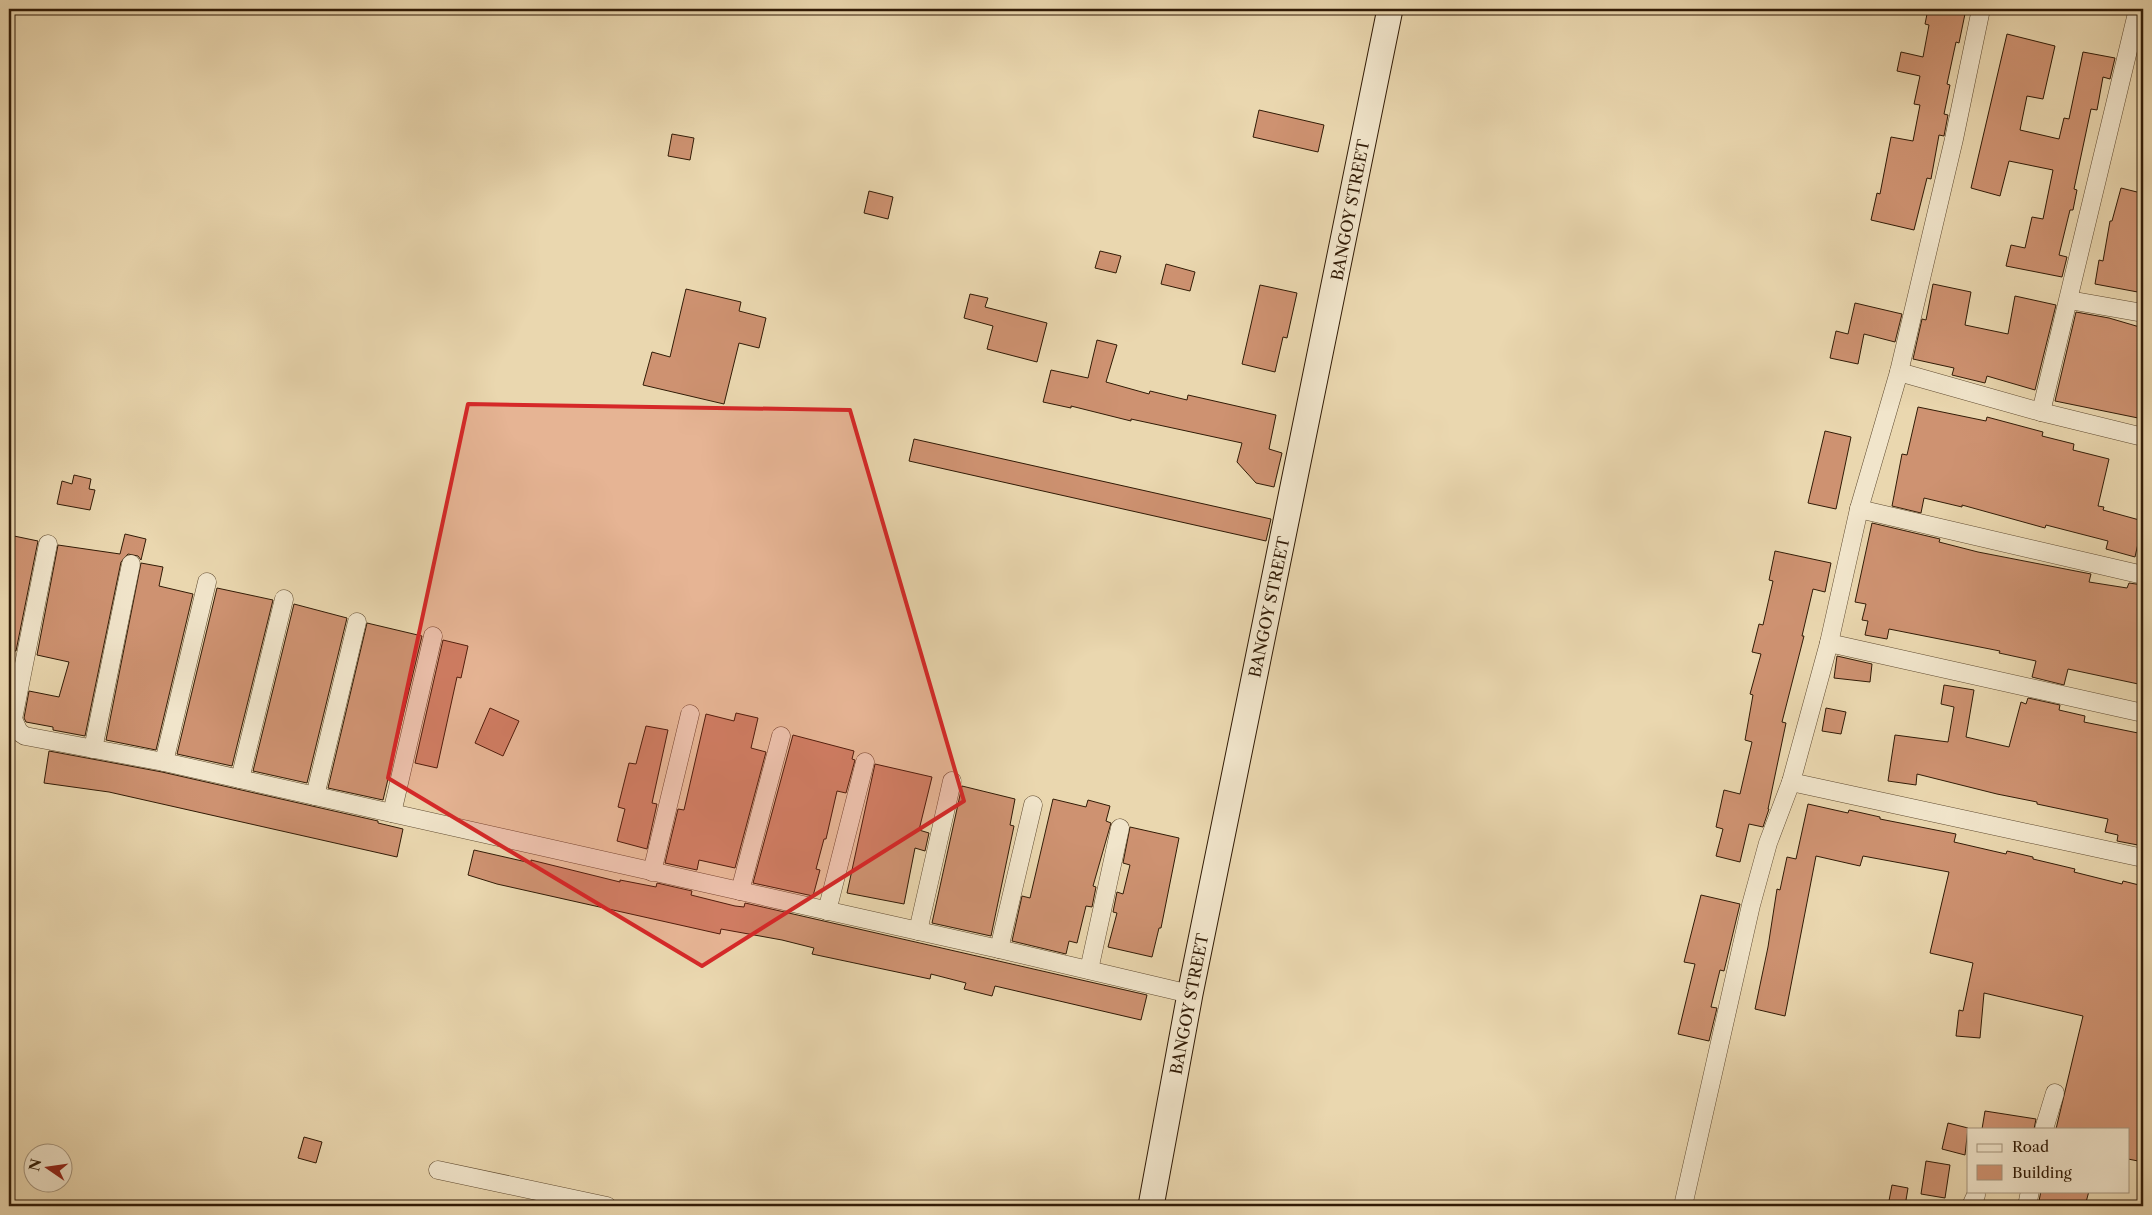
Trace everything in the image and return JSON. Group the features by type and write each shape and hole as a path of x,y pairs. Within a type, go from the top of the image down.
{"main road":[{"name":"BANGOY STREET","path":"1151,1206 1190,994 1390,9"}],"street":[{"path":"1683,1206 1750,905 1768,843 1791,782 1829,643 1859,509 1899,372 1950,158 1982,9"},
{"path":"2042,412 2138,9"},
{"path":"2069,300 2143,313"},
{"path":"1899,372 2042,412 2143,437"},
{"path":"1859,509 2143,575"},
{"path":"48,544 13,719 19,732 25,736 164,762 999,949 1190,994"},
{"path":"93,749 131,564"},
{"path":"164,762 207,582"},
{"path":"240,779 284,599"},
{"path":"315,796 357,622"},
{"path":"392,813 433,636"},
{"path":"1829,643 2143,713"},
{"path":"652,872 690,714"},
{"path":"740,891 781,736"},
{"path":"827,911 865,762"},
{"path":"918,931 952,781"},
{"path":"1791,782 2143,858"},
{"path":"999,949 1033,806"},
{"path":"1089,970 1120,828"},
{"path":"2044,1128 2055,1092"},
{"path":"438,1170 607,1206"},
{"path":"2027,1206 2030,1192"}],"highlighted area":[{"path":"468,404 850,410 964,801 702,966 388,778"}],"building":[{"path":"1928,9 1966,9 1959,43 1956,42 1947,84 1950,85 1944,114 1948,115 1944,136 1939,135 1931,179 1927,178 1914,230 1871,220 1877,193 1880,194 1891,137 1913,141 1920,105 1914,104 1920,76 1897,71 1901,52 1923,57 1929,25 1925,24"},
{"path":"2007,34 2055,46 2043,99 2027,96 2020,130 2059,139 2064,118 2069,119 2083,52 2115,58 2110,79 2103,77 2097,110 2091,109 2074,189 2077,190 2073,210 2070,210 2059,255 2067,257 2062,277 2006,266 2011,245 2025,248 2032,217 2043,219 2053,170 2009,161 2000,196 1971,188"},
{"path":"1259,110 1324,125 1318,152 1253,137"},
{"path":"672,134 694,138 690,160 668,156"},
{"path":"2121,188 2141,193 2140,196 2143,197 2143,293 2095,284 2099,260 2103,261 2110,221 2112,221"},
{"path":"869,191 893,197 888,219 864,213"},
{"path":"1100,251 1121,256 1116,273 1095,268"},
{"path":"1166,264 1195,272 1190,291 1161,284"},
{"path":"1933,284 1971,292 1965,325 2008,334 2015,296 2056,305 2035,390 1987,376 1985,383 1952,375 1954,368 1913,359 1922,319 1926,320"},
{"path":"1260,285 1297,293 1287,338 1283,337 1275,372 1242,364"},
{"path":"686,289 741,302 739,311 766,318 759,348 739,343 724,404 643,385 652,352 670,357"},
{"path":"970,294 988,298 985,307 1047,323 1037,362 987,349 993,326 964,318"},
{"path":"1855,303 1902,314 1895,342 1864,334 1858,364 1830,358 1836,331 1848,334"},
{"path":"2076,312 2109,318 2143,328 2143,358 2140,371 2143,372 2143,419 2055,401"},
{"path":"1097,340 1117,345 1106,382 1149,394 1150,391 1187,400 1188,395 1276,415 1269,449 1282,453 1274,487 1256,483 1237,462 1242,443 1131,419 1131,421 1071,406 1071,408 1043,402 1051,370 1088,378"},
{"path":"1918,407 1986,421 1987,417 2043,432 2042,436 2074,444 2073,450 2109,459 2098,506 2104,507 2103,510 2143,521 2135,557 2106,549 2108,541 2046,525 2045,528 1962,505 1962,507 1924,498 1921,513 1892,506 1902,454 1907,455"},
{"path":"1825,431 1851,437 1836,509 1808,503"},
{"path":"914,439 1271,519 1266,541 909,461"},
{"path":"74,475 91,479 89,489 95,490 90,510 57,504 62,481 72,484"},
{"path":"1872,523 1940,539 1939,542 1978,552 2091,574 2089,582 2127,588 2129,583 2143,585 2143,685 2068,669 2064,685 2032,677 2036,661 1999,653 2000,651 1889,629 1887,639 1865,635 1868,621 1862,620 1866,604 1855,602"},
{"path":"125,534 146,539 141,560 138,556 128,554 121,562 85,736 53,730 53,727 26,722 24,718 29,691 59,697 69,662 37,655 58,545 120,554"},
{"path":"14,536 38,541 16,651 9,650 9,561"},
{"path":"1775,551 1831,563 1825,592 1813,589 1802,636 1804,636 1782,722 1786,723 1769,809 1763,827 1749,824 1740,862 1716,856 1723,829 1716,827 1724,790 1740,794 1752,742 1745,740 1753,695 1750,694 1761,654 1752,652 1759,624 1763,625 1773,581 1769,580"},
{"path":"141,563 163,567 159,586 193,594 156,750 106,740"},
{"path":"217,588 273,600 232,766 177,754"},
{"path":"294,604 347,618 307,783 253,771"},
{"path":"367,623 422,636 383,800 328,788"},
{"path":"443,640 468,646 461,678 457,677 437,768 415,763"},
{"path":"1837,656 1872,664 1870,682 1834,678"},
{"path":"1944,685 1974,690 1966,737 2009,747 2021,702 2026,704 2028,698 2060,705 2059,710 2085,716 2084,722 2143,734 2143,846 2117,841 2118,835 2105,832 2108,819 2037,804 2037,802 1917,774 1916,785 1888,781 1895,735 1948,742 1954,707 1941,704"},
{"path":"490,708 519,721 503,756 475,743"},
{"path":"1826,708 1846,712 1841,734 1822,731"},
{"path":"736,713 758,718 751,748 766,752 735,868 699,860 697,870 665,863 678,809 684,810 706,714 734,721"},
{"path":"646,726 668,730 652,803 657,804 647,849 617,841 625,809 618,807 629,763 636,764"},
{"path":"793,735 854,751 852,759 855,760 846,793 837,791 826,839 824,839 816,869 820,870 813,896 753,883"},
{"path":"49,751 162,772 378,821 378,823 403,829 397,857 109,792 44,783"},
{"path":"875,764 932,777 919,830 929,833 925,851 915,848 904,904 847,893"},
{"path":"962,786 1015,799 1010,825 1014,826 991,936 932,923"},
{"path":"1053,799 1086,807 1088,800 1110,806 1106,821 1111,823 1093,886 1096,887 1092,907 1086,906 1077,943 1069,941 1066,954 1012,941 1022,896 1030,898"},
{"path":"1808,804 1848,813 1849,810 1880,817 1880,819 1956,834 1954,842 2006,854 2007,851 2033,857 2033,859 2075,869 2074,872 2122,884 2123,881 2143,886 2143,1162 2130,1159 2130,1128 2056,1128 2083,1016 1984,993 1980,1038 1956,1036 1959,1010 1963,1011 1973,963 1930,953 1949,872 1863,856 1860,866 1816,856 1785,1016 1755,1009 1768,947 1777,889 1780,890 1787,857 1796,859"},
{"path":"1130,827 1179,838 1161,928 1159,928 1152,957 1108,947 1117,913 1113,912 1117,892 1123,894 1130,865 1123,863"},
{"path":"474,850 531,863 531,860 620,882 620,880 656,887 657,883 692,891 691,895 735,906 744,907 745,903 1147,995 1141,1020 995,986 992,996 964,989 966,983 931,974 930,979 812,954 814,948 782,940 721,929 720,934 497,884 468,875"},
{"path":"1701,895 1740,904 1724,971 1720,970 1711,1007 1717,1008 1709,1041 1678,1034 1695,964 1684,962"},
{"path":"1985,1111 2036,1119 2034,1128 1982,1128"},
{"path":"1948,1123 1968,1128 1965,1155 1942,1149"},
{"path":"304,1137 322,1142 316,1163 298,1158"},
{"path":"1926,1161 1950,1165 1945,1198 1921,1194"},
{"path":"1892,1185 1908,1188 1905,1206 1888,1206"},
{"path":"2041,1192 2089,1192 2085,1206 2038,1206"}],"waterway":[{"path":"9,14 17,9"}]}
